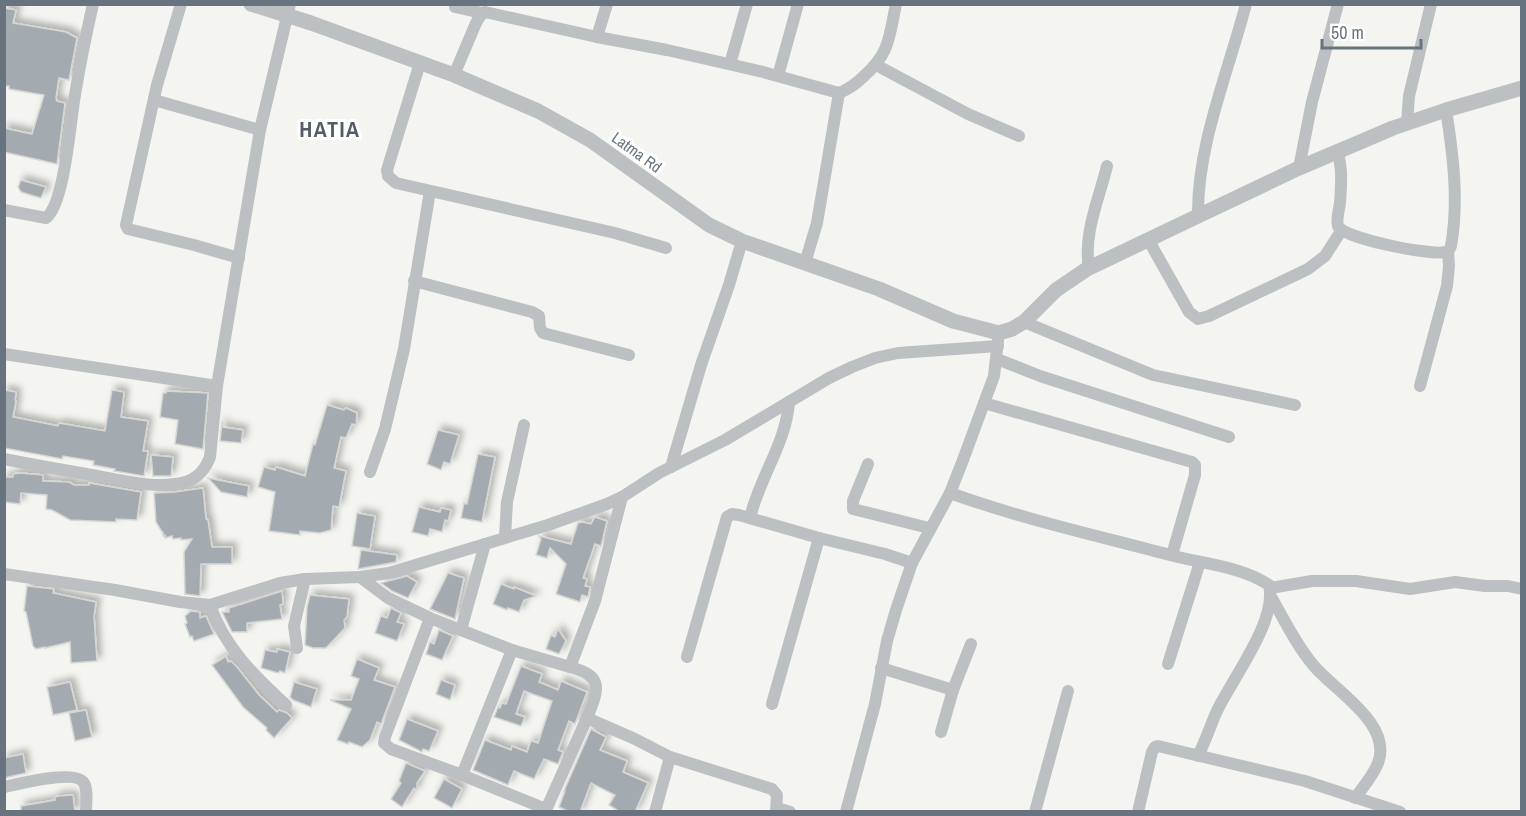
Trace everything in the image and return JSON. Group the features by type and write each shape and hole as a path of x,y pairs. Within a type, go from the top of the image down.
{"street":[{"path":"4,210 46,218 51,214 61,186 84,41 93,4"},
{"path":"181,4 154,100 125,223 126,227 238,258"},
{"name":"Latma Rd","path":"251,4 289,10 538,111 590,140 709,225 742,241 916,304 998,346"},
{"path":"456,4 455,7 482,13 510,16 597,37 730,64 839,93 850,88 876,65 886,50 896,4"},
{"path":"597,37 607,4"},
{"path":"730,64 747,4"},
{"path":"778,76 798,4"},
{"path":"1197,216 1198,191 1205,149 1246,4"},
{"path":"1299,168 1309,113 1338,4"},
{"path":"1407,124 1409,96 1431,4"},
{"path":"4,459 114,479 160,484 183,482 202,472 210,457 217,386 260,130 289,10"},
{"path":"454,75 482,13"},
{"path":"420,63 387,170 388,176 396,183 615,233 666,248"},
{"path":"876,65 968,114 1019,136"},
{"path":"846,812 875,704 881,668 896,610 912,563 950,493 984,403 998,346 1012,330 1024,322 1056,290 1089,268 1197,216 1299,168 1407,124 1521,88"},
{"path":"806,263 817,223 839,93"},
{"path":"154,100 260,130"},
{"path":"1420,386 1447,286 1448,251 1452,236 1453,167 1446,110"},
{"path":"1337,152 1342,180 1337,219 1341,231 1374,242 1424,252 1444,253 1448,251"},
{"path":"1089,268 1088,237 1107,166"},
{"path":"370,472 385,429 409,323 430,191"},
{"path":"1149,241 1189,312 1198,319 1209,316 1308,269 1324,256 1341,231"},
{"path":"670,467 700,365 729,285 742,241"},
{"path":"414,281 532,312 539,316 543,333 629,355"},
{"path":"1024,322 1153,375 1295,405"},
{"path":"4,574 210,605 261,588 305,579 360,577 389,573 548,525 607,504 670,467 725,440 830,378 875,358 898,353 998,346 1040,376 1229,436"},
{"path":"4,354 217,386"},
{"path":"750,518 765,475 783,436 789,402"},
{"path":"984,403 1192,462 1195,465 1195,475 1172,555"},
{"path":"505,537 507,502 524,425"},
{"path":"868,464 853,501 853,509 929,528"},
{"path":"950,493 999,509 1235,570 1267,583 1311,663 1358,707 1374,727 1380,754 1374,771 1355,798"},
{"path":"570,667 586,630 595,601 622,496"},
{"path":"687,657 713,570 724,523 732,514 912,563"},
{"path":"772,704 819,538"},
{"path":"461,630 485,544"},
{"path":"1168,663 1200,562"},
{"path":"360,577 388,598 430,618 512,650 590,674 596,683 596,694 545,810 462,775 391,749 384,743 430,618"},
{"path":"297,648 294,626 305,579"},
{"path":"1270,591 1312,581 1356,581 1410,589 1455,582 1521,589"},
{"path":"1198,756 1217,711 1255,646 1261,631 1270,591"},
{"path":"210,605 217,625 244,665 286,705"},
{"path":"941,732 953,690 971,644"},
{"path":"462,775 512,650"},
{"path":"881,668 953,690"},
{"path":"1035,812 1068,691"},
{"path":"587,718 670,757 772,789 777,795 781,810"},
{"path":"1138,812 1155,747 1305,781 1400,812"},
{"path":"655,812 670,757"},
{"path":"4,787 59,777 77,777 85,786 86,812"}],"building":[{"path":"4,8 16,10 13,23 66,32 77,38 69,80 59,78 56,98 57,101 65,103 57,164 4,152 4,128 32,134 44,95 9,89 9,86 4,86"},
{"path":"21,180 46,187 41,198 21,192 18,187"},
{"path":"4,390 16,392 13,417 58,426 59,423 105,431 112,390 124,392 121,417 148,421 143,451 148,451 144,476 93,465 94,461 63,456 62,459 4,448"},
{"path":"166,391 208,393 203,449 175,444 178,420 160,417 163,393"},
{"path":"327,405 344,410 346,408 357,413 356,425 352,424 346,438 341,437 334,468 346,471 339,507 333,506 331,530 320,533 300,531 300,535 269,531 275,492 258,487 264,467 275,470 276,467 305,476 313,444 315,445"},
{"path":"222,422 223,427 243,430 241,443 220,441"},
{"path":"438,430 459,435 450,464 444,462 441,470 427,464"},
{"path":"478,454 495,457 482,522 461,518 464,503 467,504"},
{"path":"151,455 173,457 171,476 153,476"},
{"path":"13,474 43,475 43,481 69,482 74,485 89,485 89,483 141,492 137,520 116,519 116,522 70,520 46,509 47,495 21,493 20,504 4,502 4,477 13,477"},
{"path":"208,478 249,486 247,497 221,492"},
{"path":"203,488 212,547 232,547 232,564 201,564 200,596 185,594 184,552 192,539 181,540 181,538 173,539 172,536 165,538 165,535 163,536 156,522 154,493"},
{"path":"419,507 440,512 441,508 451,510 442,532 430,529 428,536 412,532"},
{"path":"357,513 375,516 370,549 352,546"},
{"path":"595,517 607,521 601,546 595,544 583,578 587,579 585,586 590,587 588,597 582,595 580,602 556,594 566,564 550,548 547,558 536,555 541,539 539,536 571,544 578,523 591,524"},
{"path":"361,550 397,555 396,562 358,569"},
{"path":"448,573 464,578 455,619 430,609"},
{"path":"407,576 417,582 408,598 381,583"},
{"path":"501,584 536,596 524,600 519,612 508,608 507,610 493,604"},
{"path":"27,586 54,589 53,593 96,602 94,616 97,661 71,663 70,642 36,649 33,646 24,611"},
{"path":"282,591 283,604 280,605 282,619 247,623 247,632 232,632 222,612 229,612 229,608"},
{"path":"310,595 349,599 347,617 344,620 345,628 326,648 313,648 305,645"},
{"path":"391,608 401,613 397,622 404,624 397,641 375,633 381,616 387,618"},
{"path":"191,611 200,612 200,618 206,616 214,634 194,641 192,636 190,637 185,624 187,623 185,616"},
{"path":"558,629 566,641 559,654 546,649 551,635 555,637"},
{"path":"439,630 453,636 442,660 426,654 430,642 434,644"},
{"path":"277,649 290,652 285,673 261,668 265,650 277,652"},
{"path":"226,656 228,662 231,661 237,667 259,695 277,712 279,710 287,713 292,718 274,738 266,730 267,728 243,707 212,665"},
{"path":"357,659 379,668 374,680 395,687 381,724 377,722 370,740 362,747 337,740 351,709 330,700 351,700 359,679 351,676"},
{"path":"521,666 542,674 539,682 558,690 561,681 587,692 575,724 569,721 558,750 563,752 558,764 544,759 534,779 514,771 508,785 473,770 485,740 511,750 512,746 527,752 531,741 538,743 552,701 524,691 516,714 525,717 521,726 494,717 498,707 500,708 502,703 506,704"},
{"path":"441,680 455,685 450,700 436,694"},
{"path":"70,682 77,710 53,715 47,687"},
{"path":"294,682 317,689 311,707 290,697"},
{"path":"86,710 92,737 75,741 69,713"},
{"path":"407,719 438,731 429,751 423,749 422,752 399,740"},
{"path":"591,729 606,737 600,750 627,761 623,772 648,783 635,812 620,812 609,805 615,795 591,783 580,812 570,812 559,807"},
{"path":"23,754 26,773 4,778 4,758"},
{"path":"406,763 425,771 417,783 417,790 414,788 402,807 391,799 401,783 399,781"},
{"path":"444,779 462,789 452,808 434,798"},
{"path":"73,795 75,812 21,812 21,806 55,800 55,797 59,796"}],"district":[{"name":"HATIA","path":"330,129"}]}
